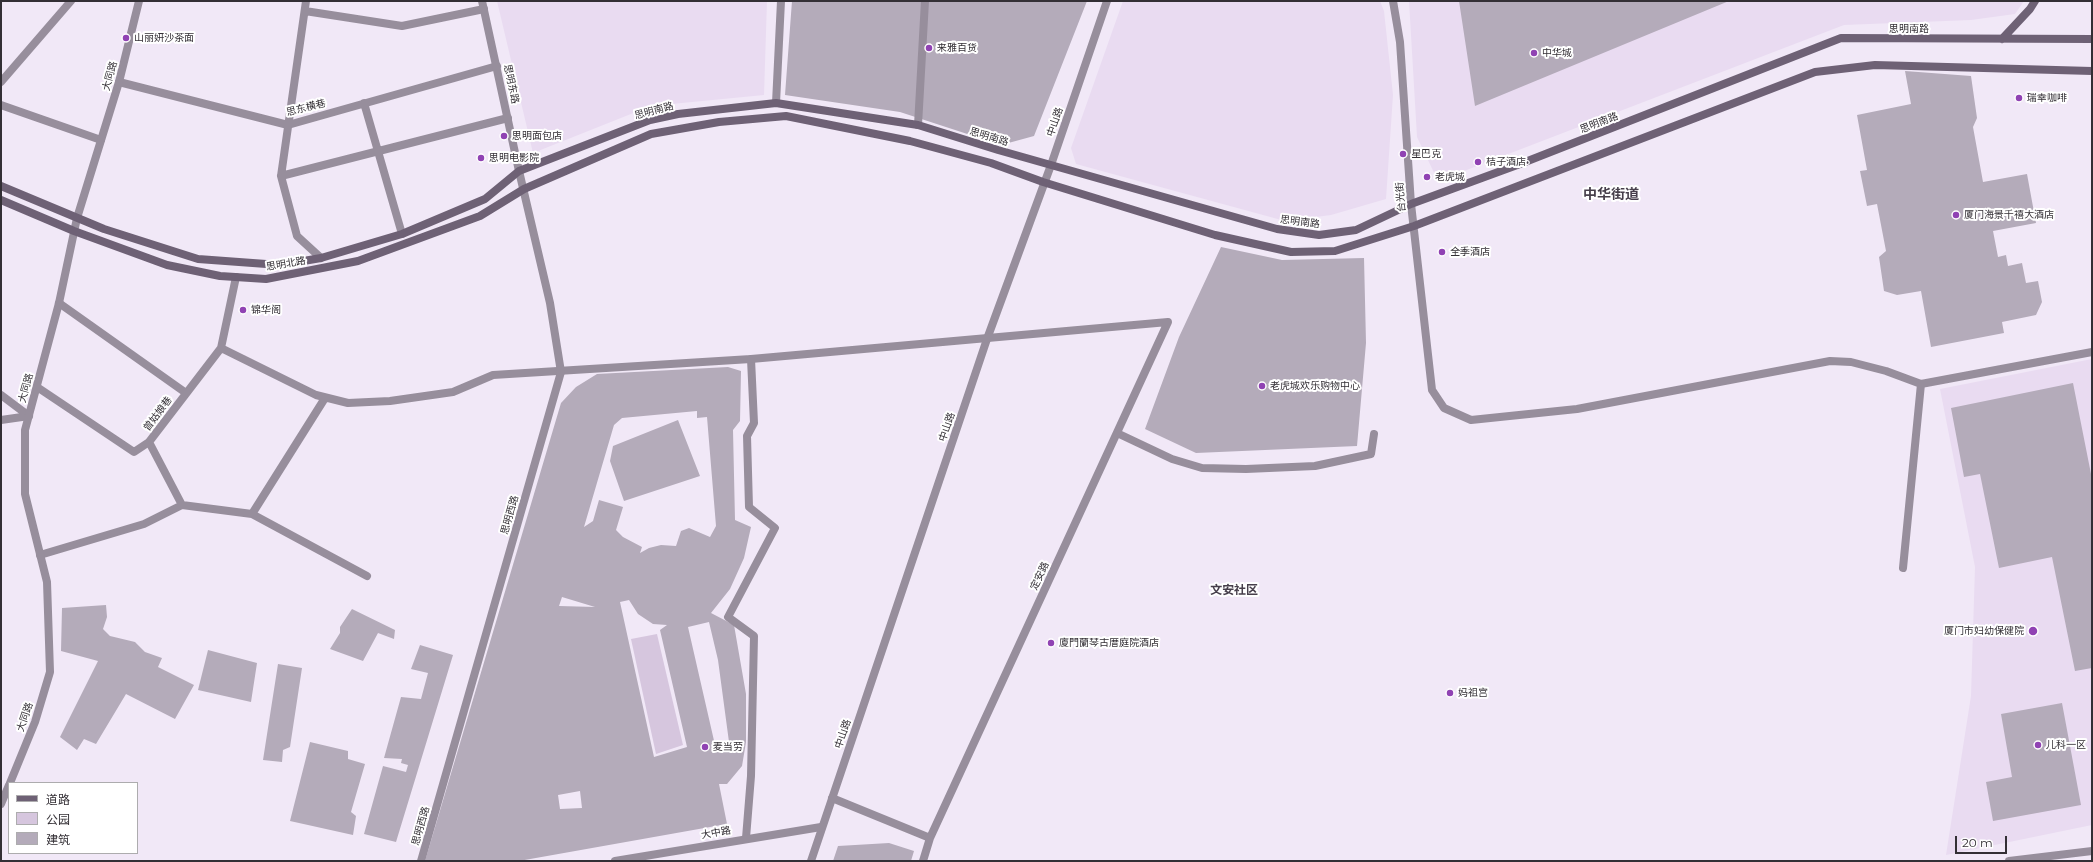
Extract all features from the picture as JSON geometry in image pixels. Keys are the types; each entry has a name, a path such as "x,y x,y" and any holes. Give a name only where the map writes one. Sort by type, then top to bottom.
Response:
{"main road":[{"path":"2002,39 2030,9 2035,1"},
{"name":"思明南路","path":"519,171 650,120 678,114 776,104 918,125 998,150 1277,230 1319,235 1356,230 1411,204 1520,164 1841,38 2092,39"},
{"path":"524,189 651,134 719,122 786,116 910,140 991,163 1043,182 1215,235 1291,252 1335,251 1414,226 1816,72 1875,65 2092,71"},
{"name":"思明北路","path":"1,186 104,229 198,259 280,265 321,258 402,234 486,199 519,171"},
{"name":"思明北路","path":"1,200 74,231 167,265 220,276 266,279 358,261 480,216 524,189"}],"street":[{"path":"1,82 71,1"},
{"name":"大同路","path":"10,782 35,722 50,672 47,582 25,494 25,430 59,303 77,218 119,82 139,1"},
{"path":"306,1 281,176 297,236 321,258"},
{"name":"思明东路","path":"482,1 519,171"},
{"path":"776,104 781,1"},
{"path":"918,125 924,1"},
{"name":"中山路","path":"811,861 821,827 987,339 1043,182 1051,165 1107,1"},
{"name":"台光街","path":"1393,1 1400,42 1411,204 1432,390 1444,408 1471,420 1577,410 1830,361 1851,362 1886,371 1921,384"},
{"path":"305,11 402,26 484,10"},
{"name":"思东横巷","path":"119,82 288,125 496,66"},
{"path":"364,103 402,234"},
{"path":"1,105 101,140"},
{"path":"281,176 508,118"},
{"name":"思明西路","path":"421,861 561,372 550,303 519,171"},
{"name":"曾姑娘巷","path":"37,387 134,452 149,442 221,348 236,277"},
{"path":"59,303 186,393"},
{"name":"定安路","path":"923,861 930,838 1168,322 987,339"},
{"path":"221,348 316,396 348,404 390,401 453,392 493,375 752,359 987,339"},
{"path":"1903,568 1921,384 2092,352"},
{"path":"746,838 751,776 754,636 728,617 774,528 749,507 747,436 754,423 752,359"},
{"path":"1,395 29,416"},
{"path":"252,514 325,398"},
{"path":"1,420 29,416"},
{"path":"1117,433 1172,458 1202,468 1246,469 1315,466 1370,454 1374,434"},
{"path":"149,442 182,505"},
{"path":"40,555 144,524 182,505 252,514 366,576"},
{"name":"大同路","path":"1,804 8,786"},
{"path":"832,798 930,838"},
{"name":"大中路","path":"615,861 746,838 821,827"},
{"path":"2009,861 2092,851"}],"shaded area":[{"path":"497,1 767,1 764,95 651,106 533,153"},
{"path":"1123,1 1380,1 1384,11 1393,95 1386,199 1331,215 1285,221 1076,164 1071,148"},
{"path":"1409,1 2024,1 2015,14 1971,20 1844,25 1438,181 1417,137"},
{"name":"厦门市妇幼保健院","path":"2092,359 2092,825 1946,855 1971,696 1975,567 1940,389"}],"green space":[{"path":"657,634 683,745 656,754 631,639"}],"building":[{"name":"来雅百货","path":"792,1 1087,1 1034,136 1001,145 900,112 785,95"},
{"name":"中华城","path":"1459,1 1729,1 1475,106"},
{"name":"厦门海景千禧大酒店","path":"1905,71 1971,76 1977,118 1973,127 1983,182 2027,174 2036,223 1993,231 1998,257 2006,255 2008,266 2022,263 2026,283 2038,281 2042,302 2036,315 2002,322 2004,333 1931,347 1921,291 1897,295 1884,291 1879,257 1886,251 1877,204 1867,206 1860,171 1867,170 1857,115 1911,104"},
{"name":"老虎城欢乐购物中心","path":"1221,247 1282,260 1364,258 1366,343 1357,446 1196,453 1145,429 1179,337"},
{"path":"728,367 741,371 740,421 733,430 735,520 751,527 744,558 730,589 711,613 734,625 746,694 746,742 742,766 727,784 719,784 727,824 519,861 425,861 561,403 576,387 597,374","holes":["697,411 697,418 707,417 716,526 710,537 689,528 681,531 676,546 661,545 649,548 640,553 642,547 623,537 616,530 623,507 599,500 593,521 584,527 614,425 622,418","562,597 595,607 559,606","629,600 638,614 653,624 667,625 660,630 687,747 654,757 620,602","709,622 718,660 729,742 715,745 688,627","580,791 582,808 560,809 558,795"]},
{"path":"2073,383 2092,479 2092,668 2075,671 2052,557 1999,568 1980,474 1964,477 1951,408"},
{"path":"678,420 700,476 624,501 610,461 613,446"},
{"path":"106,605 107,617 103,629 110,636 135,642 145,652 162,658 158,667 194,685 175,719 126,694 96,744 84,739 77,750 60,737 98,661 61,651 62,608"},
{"path":"352,609 395,630 394,639 378,633 363,661 330,649 340,633 340,627"},
{"path":"420,645 453,655 396,842 364,834 383,766 406,772 408,765 401,763 402,759 384,758 401,697 421,699 428,673 411,669"},
{"path":"208,650 257,663 251,702 198,690"},
{"path":"278,664 302,668 290,747 283,750 282,762 263,760"},
{"name":"儿科一区","path":"2062,703 2081,805 1993,821 1986,782 2012,777 2001,714"},
{"path":"310,742 348,751 348,759 365,764 351,812 356,816 353,835 290,821"},
{"path":"889,843 914,851 911,861 833,861 838,846"}],"place":[{"name":"山丽妍沙茶面","path":"126,38"},
{"name":"来雅百货","path":"929,48"},
{"name":"中华城","path":"1534,53"},
{"name":"瑞幸咖啡","path":"2019,98"},
{"name":"思明面包店","path":"504,136"},
{"name":"星巴克","path":"1403,154"},
{"name":"思明电影院","path":"481,158"},
{"name":"桔子酒店·","path":"1478,162"},
{"name":"老虎城","path":"1427,177"},
{"name":"厦门海景千禧大酒店","path":"1956,215"},
{"name":"全季酒店","path":"1442,252"},
{"name":"锦华阁","path":"243,310"},
{"name":"老虎城欢乐购物中心","path":"1262,386"},
{"name":"厦门市妇幼保健院","path":"2033,631"},
{"name":"廈門蘭琴古厝庭院酒店","path":"1051,643"},
{"name":"妈祖宫","path":"1450,693"},
{"name":"儿科一区","path":"2038,745"},
{"name":"麦当劳","path":"705,747"}],"district":[{"name":"中华街道","path":"1611,195"},
{"name":"文安社区","path":"1234,590"}]}
